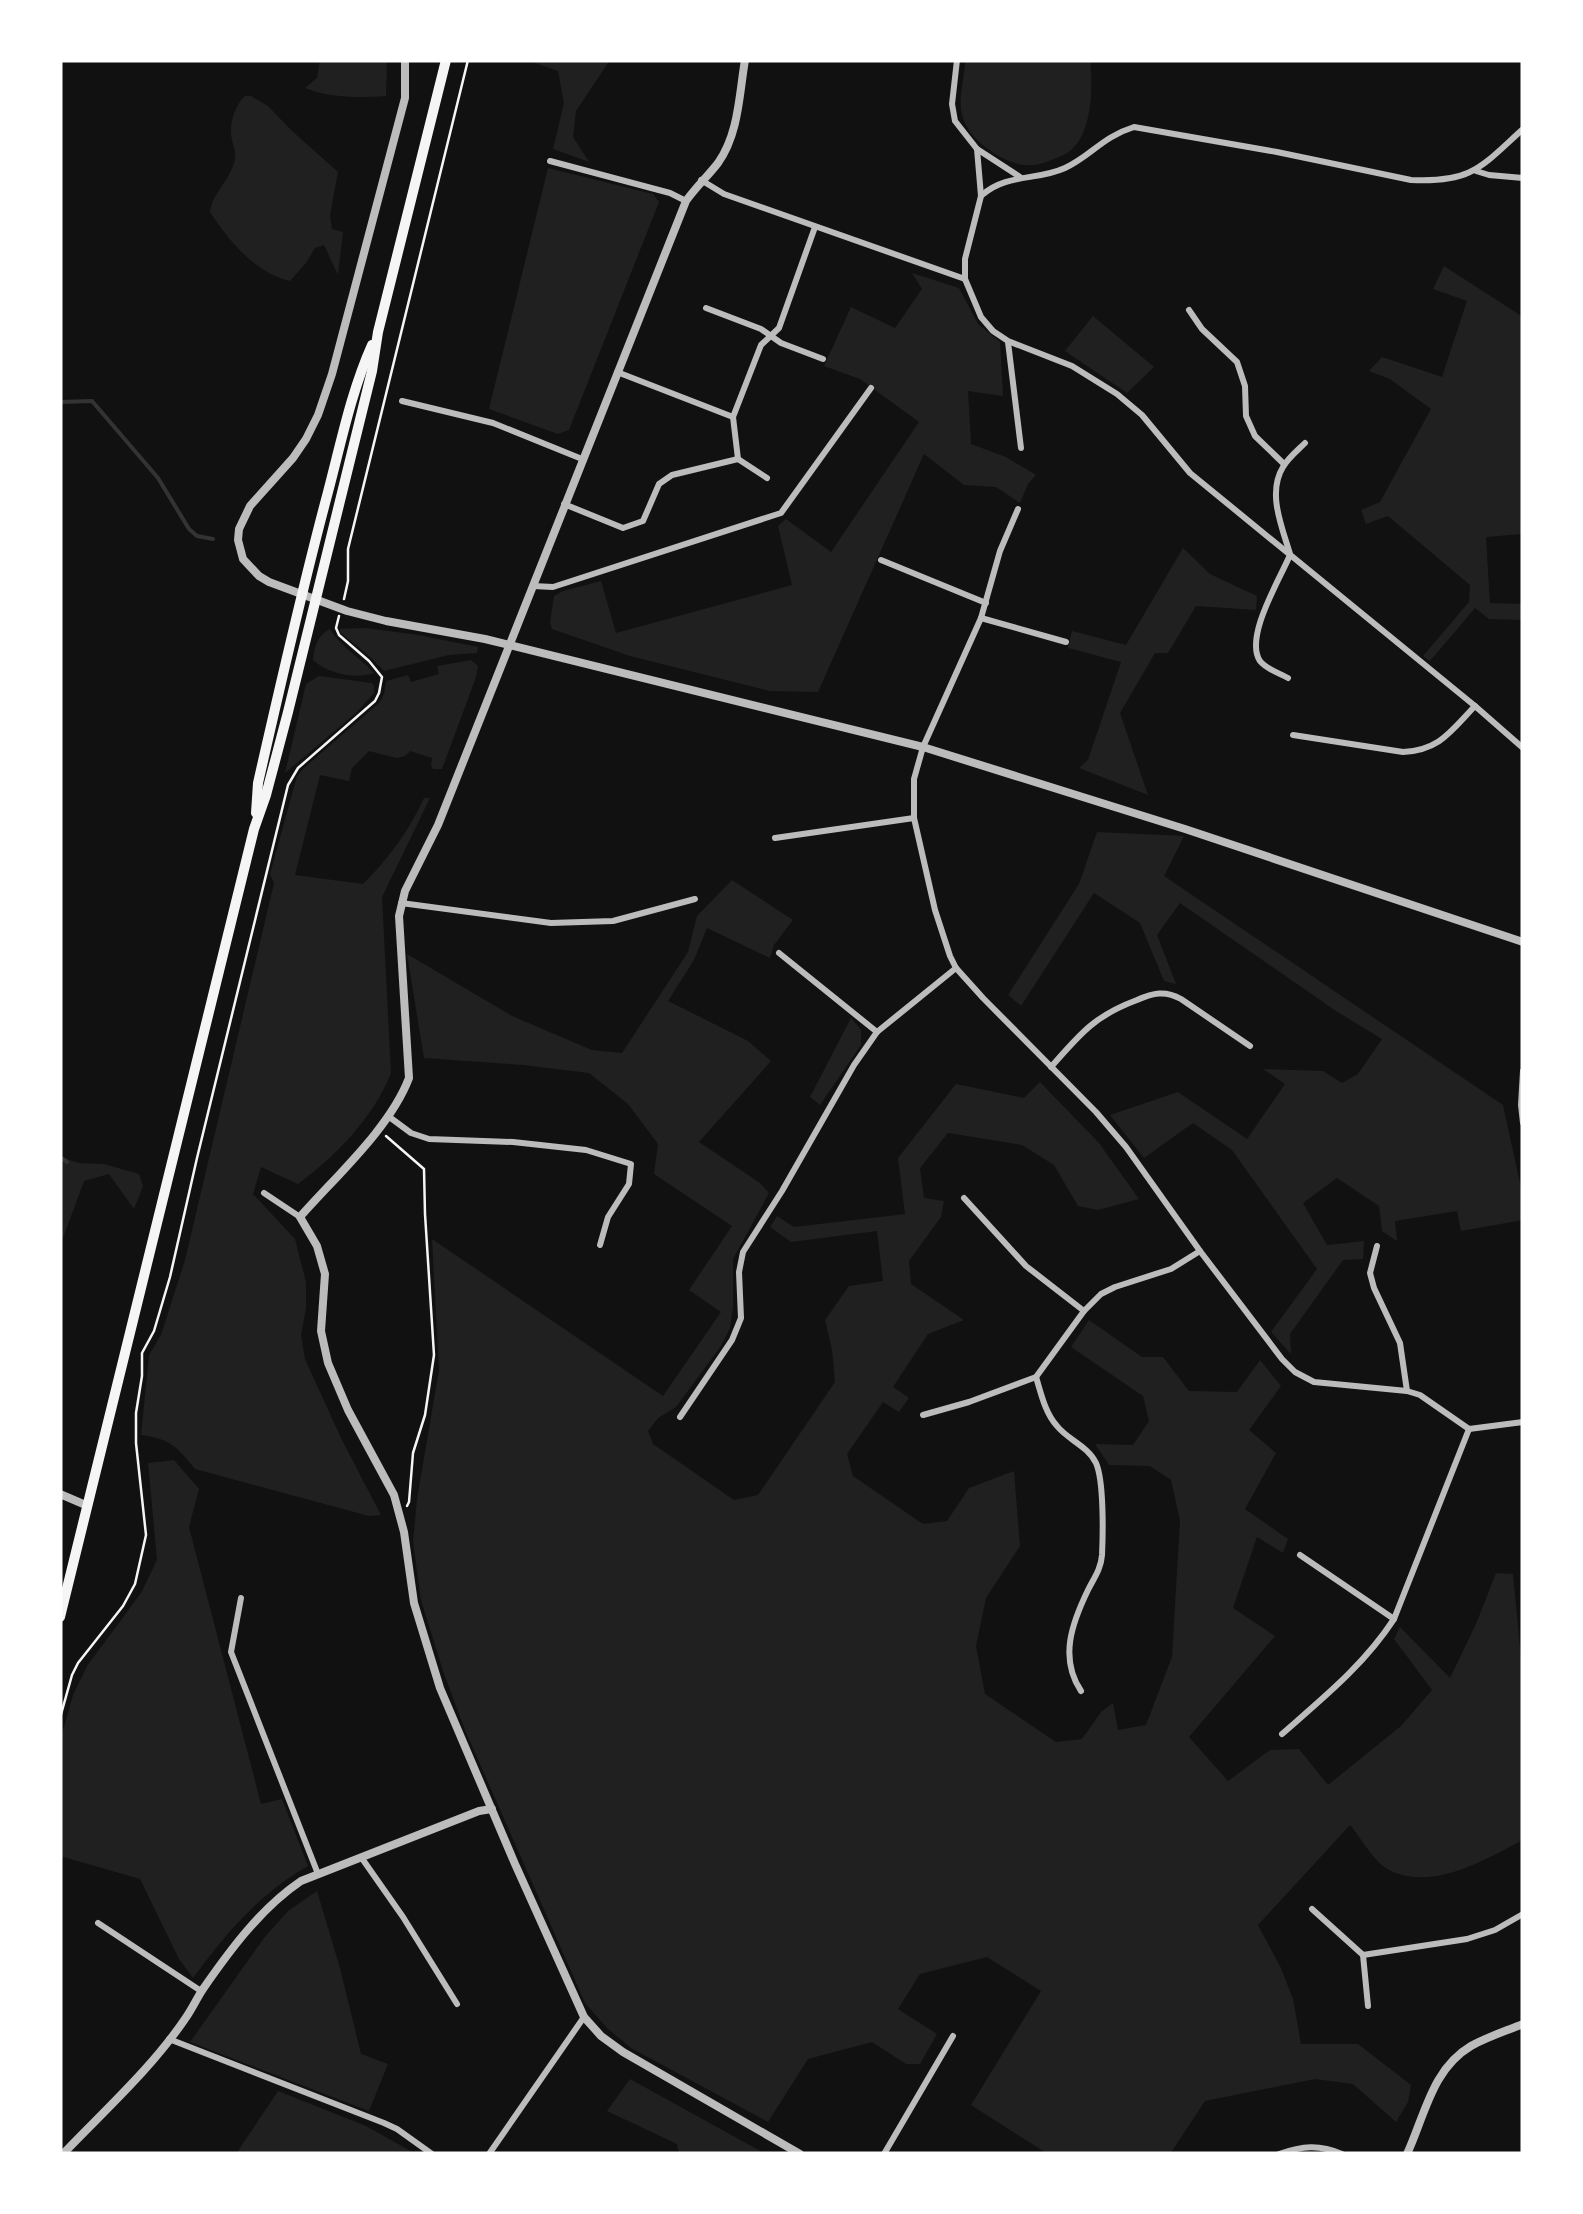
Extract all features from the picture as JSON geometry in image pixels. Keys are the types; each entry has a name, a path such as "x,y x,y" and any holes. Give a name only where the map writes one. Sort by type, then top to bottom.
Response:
{"highway":[{"path":"60,1618 254,829 284,728 446,60"},
{"path":"254,829 258,784 300,594 363,366 378,332"}],"street":[{"path":"405,60 404,98 318,415 293,458 250,506 239,529 240,551 251,568 269,582 386,621 452,631 923,746 1523,942"},
{"path":"300,1216 378,1130 401,1098 409,1078 399,916 405,890 438,826 686,201 719,161 736,124 745,60"},
{"path":"957,60 952,104 955,121 977,149 1021,178"},
{"path":"981,196 993,186 1064,168 1114,133 1134,128 1412,180 1454,178 1475,171 1523,129"},
{"path":"977,149 981,196 965,260 965,279 981,318 1008,340 1072,366 1117,394 1142,415 1190,473 1523,748"},
{"path":"550,161 670,192 686,201"},
{"path":"1475,171 1523,178"},
{"path":"701,180 724,194 965,279"},
{"path":"738,460 732,417 762,344 779,328 815,226"},
{"path":"706,308 761,328 770,336 823,359"},
{"path":"1189,310 1202,329 1237,362 1245,386 1246,416 1256,436 1284,464"},
{"path":"1008,340 1021,448"},
{"path":"617,372 732,417"},
{"path":"533,586 553,587 781,514 871,388"},
{"path":"402,401 494,423 582,459"},
{"path":"1288,678 1262,664 1255,649 1256,634 1290,555 1277,509 1277,480 1284,464 1306,443"},
{"path":"564,504 623,528 642,521 659,484 672,475 738,460 768,478"},
{"path":"1018,508 1000,550 981,618 923,746 914,780 914,818 935,910 956,968 1126,1147 1282,1359 1304,1378 1420,1395 1469,1429 1523,1422"},
{"path":"881,560 986,603"},
{"path":"981,618 1066,642"},
{"path":"1293,736 1418,751 1444,739 1475,706"},
{"path":"775,838 914,818"},
{"path":"401,903 551,924 613,921 696,899"},
{"path":"778,953 877,1032"},
{"path":"680,1418 732,1340 740,1318 742,1252 854,1065 877,1032 956,968"},
{"path":"1051,1067 1097,1018 1159,992 1182,999 1250,1046"},
{"path":"1523,1071 1523,1123"},
{"path":"388,1116 428,1139 586,1150 631,1164 629,1184 608,1217 600,1245"},
{"path":"264,1193 300,1216 317,1246 324,1274 321,1331 328,1364 385,1477 400,1516 414,1603 440,1688 584,2017 623,2052 800,2154"},
{"path":"964,1198 1026,1266 1084,1311"},
{"path":"1377,1246 1370,1272 1400,1342 1406,1391"},
{"path":"923,1415 1036,1376 1101,1294 1171,1269 1200,1251"},
{"path":"1036,1376 1051,1418 1091,1456 1100,1478 1102,1558 1076,1617 1070,1647 1072,1676 1082,1692"},
{"path":"1282,1734 1350,1674 1394,1619 1469,1429"},
{"path":"60,1494 88,1506"},
{"path":"1300,1555 1394,1619"},
{"path":"241,1598 232,1652 318,1874"},
{"path":"63,2154 169,2039 266,1909 301,1881 492,1809"},
{"path":"362,1857 457,2004"},
{"path":"1312,1909 1363,1955 1368,2006"},
{"path":"1363,1955 1467,1939 1495,1930 1523,1914"},
{"path":"98,1923 202,1991"},
{"path":"489,2154 584,2017"},
{"path":"1407,2154 1429,2097 1451,2061 1472,2045 1523,2024"},
{"path":"884,2154 953,2036"},
{"path":"169,2039 384,2123 432,2154"},
{"path":"1279,2154 1311,2145 1342,2154"}],"path":[{"path":"60,1718 78,1663 135,1584 146,1534 136,1443 142,1354 154,1331 170,1277 288,785 298,768 367,708 379,692 382,677 338,635 336,628 348,581 348,549 468,60"},
{"path":"378,1130 424,1169 434,1355 425,1415 413,1453 409,1502 400,1516"}],"shaded area":[{"path":"320,60 387,60 386,96 324,94 305,88 317,78"},
{"path":"527,60 610,60 576,111 573,137 589,162 553,149 564,103 558,71"},
{"path":"965,60 1090,60 1089,110 1076,145 1062,156 1032,165 995,154 977,140 964,121 961,98"},
{"path":"245,96 268,106 338,172 330,215 332,229 343,232 338,275 324,245 315,248 290,281 277,277 244,254 210,212 234,163 232,122"},
{"path":"548,168 653,194 659,202 569,430 558,434 489,409"},
{"path":"1444,266 1523,317 1523,534 1486,537 1490,603 1523,604 1523,620 1489,619 1475,608 1430,661 1423,656 1469,602 1470,585 1388,516 1366,524 1361,510 1380,502 1431,409 1390,379 1369,371 1382,357 1442,377 1467,301 1433,289"},
{"path":"912,273 959,288 978,324 1000,342 1003,396 968,391 971,444 1006,457 1036,475 1020,503 996,487 964,485 924,454 818,692 770,691 630,656 552,629 554,596 601,581 616,633 792,585 778,526 786,519 831,552 919,422 860,379 824,366 851,307 895,328 922,289"},
{"path":"1093,316 1154,367 1127,393 1065,351"},
{"path":"1183,548 1210,574 1257,596 1256,610 1196,606 1168,653 1155,653 1120,713 1148,795 1079,768 1088,760 1121,662 1068,648 1072,631 1126,645"},
{"path":"365,628 478,647 477,653 449,655 384,671 340,632"},
{"path":"330,629 374,673 342,674 313,660 317,642"},
{"path":"471,660 478,666 476,677 442,769 433,769 432,758 410,751 397,758 369,751 352,768 349,781 320,775 295,875 363,884 398,844 424,798 430,798 382,897 391,1073 364,1120 326,1161 298,1184 261,1167 253,1194 295,1239 306,1282 301,1335 305,1359 381,1515 369,1516 195,1469 172,1445 141,1435 149,1355 161,1335 185,1260 274,883 270,874 297,776 379,703 386,681 408,675 411,682 439,674 437,666"},
{"path":"319,676 372,683 374,693 285,773 306,684"},
{"path":"1097,832 1184,836 1164,876 1503,1105 1523,1197 1523,1220 1461,1231 1457,1211 1395,1221 1397,1241 1382,1231 1379,1206 1337,1178 1303,1203 1327,1245 1364,1241 1363,1259 1343,1260 1290,1334 1291,1354 1271,1332 1317,1269 1232,1150 1193,1123 1144,1158 1110,1115 1178,1092 1247,1139 1285,1084 1263,1069 1323,1071 1342,1083 1358,1074 1382,1039 1180,903 1157,935 1176,984 1164,981 1140,923 1094,893 1021,1006 1008,995 1079,884"},
{"path":"732,880 793,920 774,945 770,958 707,928 694,960 668,1001 748,1041 771,1061 699,1142 769,1193 733,1259 730,1328 676,1407 658,1418 648,1431 653,1444 734,1500 758,1495 835,1382 825,1320 849,1286 883,1281 877,1231 791,1242 770,1227 777,1216 794,1227 905,1214 898,1158 956,1084 1024,1098 1040,1082 1099,1143 1139,1199 1098,1210 1078,1206 1054,1165 1022,1145 948,1133 920,1168 924,1198 944,1201 941,1217 909,1261 911,1284 964,1320 928,1334 893,1387 909,1398 899,1412 883,1402 847,1454 853,1476 923,1524 947,1521 969,1488 1014,1471 1020,1546 986,1598 976,1646 985,1694 1056,1742 1082,1739 1101,1712 1113,1703 1118,1730 1146,1725 1172,1657 1180,1521 1171,1480 1150,1466 1109,1465 1095,1444 1133,1445 1149,1421 1143,1396 1071,1347 1089,1320 1142,1357 1163,1357 1189,1391 1237,1392 1260,1360 1281,1386 1249,1430 1276,1453 1245,1509 1288,1539 1283,1553 1257,1537 1233,1608 1275,1636 1189,1737 1228,1781 1270,1750 1299,1749 1328,1785 1401,1726 1432,1690 1394,1639 1400,1627 1450,1678 1496,1573 1513,1574 1523,1679 1523,1840 1459,1870 1408,1876 1379,1862 1350,1825 1258,1925 1293,1999 1301,2044 1358,2044 1411,2085 1408,2102 1396,2122 1353,2084 1315,2079 1205,2101 1170,2154 1048,2154 971,2105 1041,1991 987,1957 920,1974 898,2009 937,2034 920,2064 906,2064 872,2042 808,2059 768,2122 631,2048 585,2003 465,1730 421,1600 413,1542 439,1370 432,1239 663,1396 721,1312 689,1290 732,1226 654,1174 658,1144 628,1104 589,1073 424,1058 407,954 512,1016 592,1050 622,1053 688,952 697,916"},
{"path":"851,1018 861,1030 861,1045 820,1105 810,1097"},
{"path":"60,1157 139,1174 143,1186 134,1209 109,1174 84,1181 60,1246"},
{"path":"174,1460 199,1489 189,1527 261,1804 282,1799 308,1866 274,1889 245,1916 193,1978 179,1959 140,1879 60,1856 60,1741 73,1695 87,1666 141,1593 157,1560 148,1463"},
{"path":"317,1891 361,2054 388,2064 369,2111 190,2042 264,1938 288,1911"},
{"path":"630,2079 766,2154 679,2154 677,2144 607,2111"},
{"path":"278,2091 366,2126 416,2154 236,2154"}],"waterway":[{"path":"60,402 92,401 158,478 189,529 197,536 213,539"},
{"path":"60,1157 67,1162"}]}
